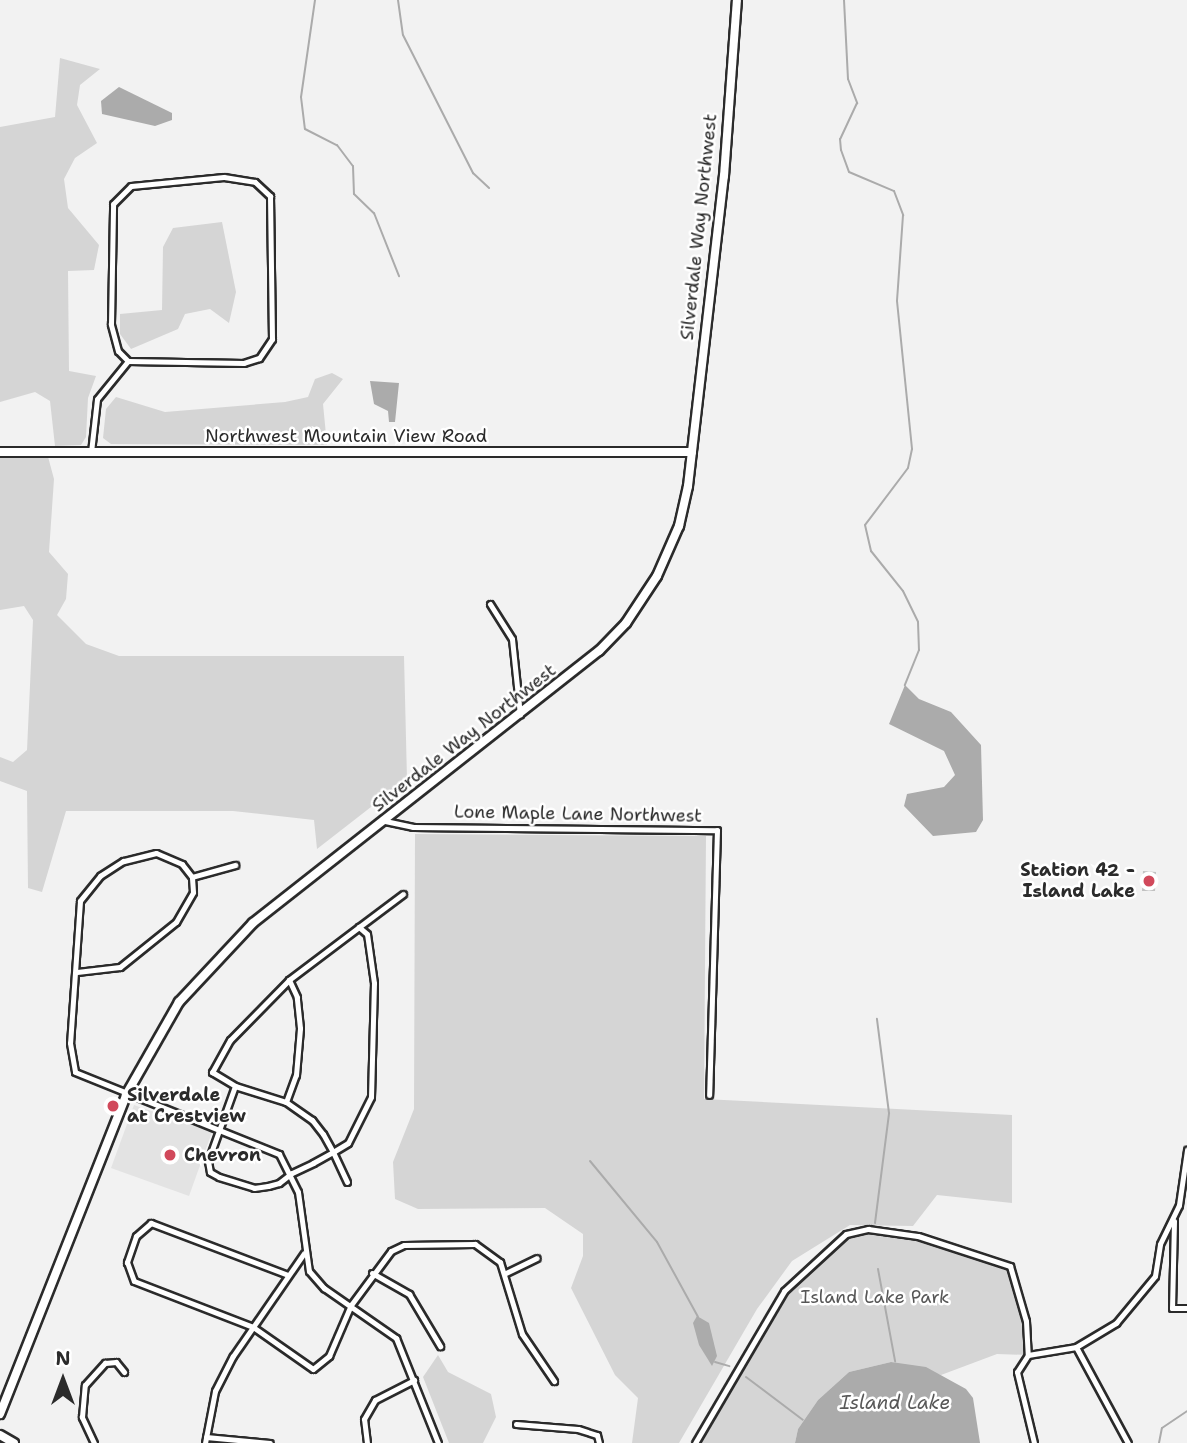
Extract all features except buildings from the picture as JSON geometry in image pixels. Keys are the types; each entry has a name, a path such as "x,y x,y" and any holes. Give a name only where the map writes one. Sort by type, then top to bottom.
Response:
{"main road":[{"name":"Silverdale Way Northwest","path":"0,1414 126,1095 178,1002 233,942 520,715 609,641 645,596 679,526 692,452 737,0"},
{"name":"Northwest Mountain View Road","path":"0,452 692,452"},
{"path":"0,1435 14,1443"}],"street":[{"path":"224,177 264,188 274,213 269,346 244,363 128,361 118,351 111,324 110,224 113,204 123,191 149,183 224,177"},
{"path":"91,452 97,399 128,361"},
{"path":"490,604 512,639 520,715"},
{"name":"Lone Maple Lane Northwest","path":"385,821 413,827 717,830 709,1095"},
{"path":"76,971 120,967 154,940 189,906 192,877 182,864 156,853 112,867 78,906 71,1044 75,1072 126,1095 220,1127 266,1146 292,1173 309,1271 324,1288 396,1338 438,1443"},
{"path":"192,877 235,865"},
{"path":"347,1182 333,1152 312,1120 286,1101 235,1086 212,1072 230,1040 289,980 403,894"},
{"path":"235,1086 208,1161 210,1172 254,1188 292,1173 348,1143 371,1097 372,947 359,928"},
{"path":"286,1101 296,1075 300,1028 289,980"},
{"path":"1187,1150 1175,1216 1172,1308 1187,1308"},
{"path":"1028,1355 1076,1347 1116,1323 1155,1276 1160,1244 1175,1216"},
{"path":"288,1275 151,1223 142,1226 127,1262 134,1281 253,1327 313,1368 329,1356 351,1305 384,1257 404,1245 454,1243 486,1250 506,1273 522,1334 554,1381"},
{"path":"695,1443 784,1291 846,1234 868,1230 918,1236 1010,1266 1026,1321 1028,1355 1017,1372 1034,1443"},
{"path":"271,1443 206,1440 215,1391 253,1327 304,1253"},
{"path":"506,1273 537,1258"},
{"path":"372,1273 409,1294 440,1346"},
{"path":"1076,1347 1128,1443"},
{"path":"94,1443 82,1417 85,1385 105,1363 116,1363 124,1372"},
{"path":"367,1443 364,1419 375,1400 414,1380"},
{"path":"516,1424 579,1429 597,1434 599,1443"}],"shaded area":[{"path":"134,1105 212,1132 189,1196 111,1168"}],"green space":[{"path":"60,58 100,69 80,85 77,105 97,143 75,158 64,179 68,208 99,245 94,270 68,271 69,371 96,376 88,398 86,437 81,445 55,446 50,401 35,392 0,402 0,127 55,117"},
{"path":"222,222 236,292 229,323 210,309 185,314 178,329 131,349 120,334 120,314 162,310 163,247 173,228"},
{"path":"332,373 343,379 323,404 327,445 111,444 103,438 106,409 116,397 165,412 285,402 308,397 315,379"},
{"path":"0,453 47,453 54,479 49,552 68,574 66,599 57,615 86,644 119,656 404,656 407,779 317,849 314,820 233,811 66,811 42,892 28,888 27,791 0,781 0,757 13,762 27,750 33,620 24,606 0,610"},
{"path":"415,834 706,836 704,1099 1012,1115 1012,1203 937,1195 913,1226 850,1225 792,1261 757,1309 679,1443 632,1443 638,1398 615,1375 571,1288 583,1256 583,1234 545,1208 418,1209 395,1199 393,1162 414,1109"},
{"name":"Island Lake Park","path":"868,1230 918,1236 1010,1266 1018,1286 1028,1355 997,1354 941,1375 891,1362 849,1372 818,1400 798,1429 795,1443 695,1443 799,1273 833,1241"},
{"path":"438,1355 448,1372 491,1394 496,1417 483,1443 449,1443 423,1377"}],"water":[{"path":"119,87 172,113 172,120 155,126 102,114 101,101"},
{"path":"370,381 399,383 395,422 389,422 388,411 374,404"},
{"path":"905,685 919,699 951,712 981,745 983,820 976,832 933,836 904,806 907,794 944,787 955,775 944,751 889,724"},
{"path":"697,1316 709,1323 717,1356 712,1366 699,1345 693,1323"},
{"name":"Island Lake","path":"891,1362 926,1367 966,1389 973,1398 980,1443 795,1443 798,1429 818,1400 849,1372"}],"waterway":[{"path":"315,0 301,97 305,129 337,145 353,166 354,194 374,213 399,276"},
{"path":"398,0 403,35 473,173 489,188"},
{"path":"844,0 848,79 857,103 840,139 841,150 849,172 894,191 903,215 897,301 912,449 908,468 865,525 871,551 903,591 918,622 919,650 905,685"},
{"path":"875,1223 889,1113 877,1019"},
{"path":"590,1161 657,1242 698,1317"},
{"path":"878,1269 895,1361"},
{"path":"715,1362 729,1366"},
{"path":"746,1377 803,1420"},
{"path":"1159,1443 1162,1428 1187,1411"}],"place":[{"name":"Station 42 - Island Lake","path":"1149,881"},
{"name":"Silverdale at Crestview","path":"113,1106"},
{"name":"Chevron","path":"170,1155"}]}
